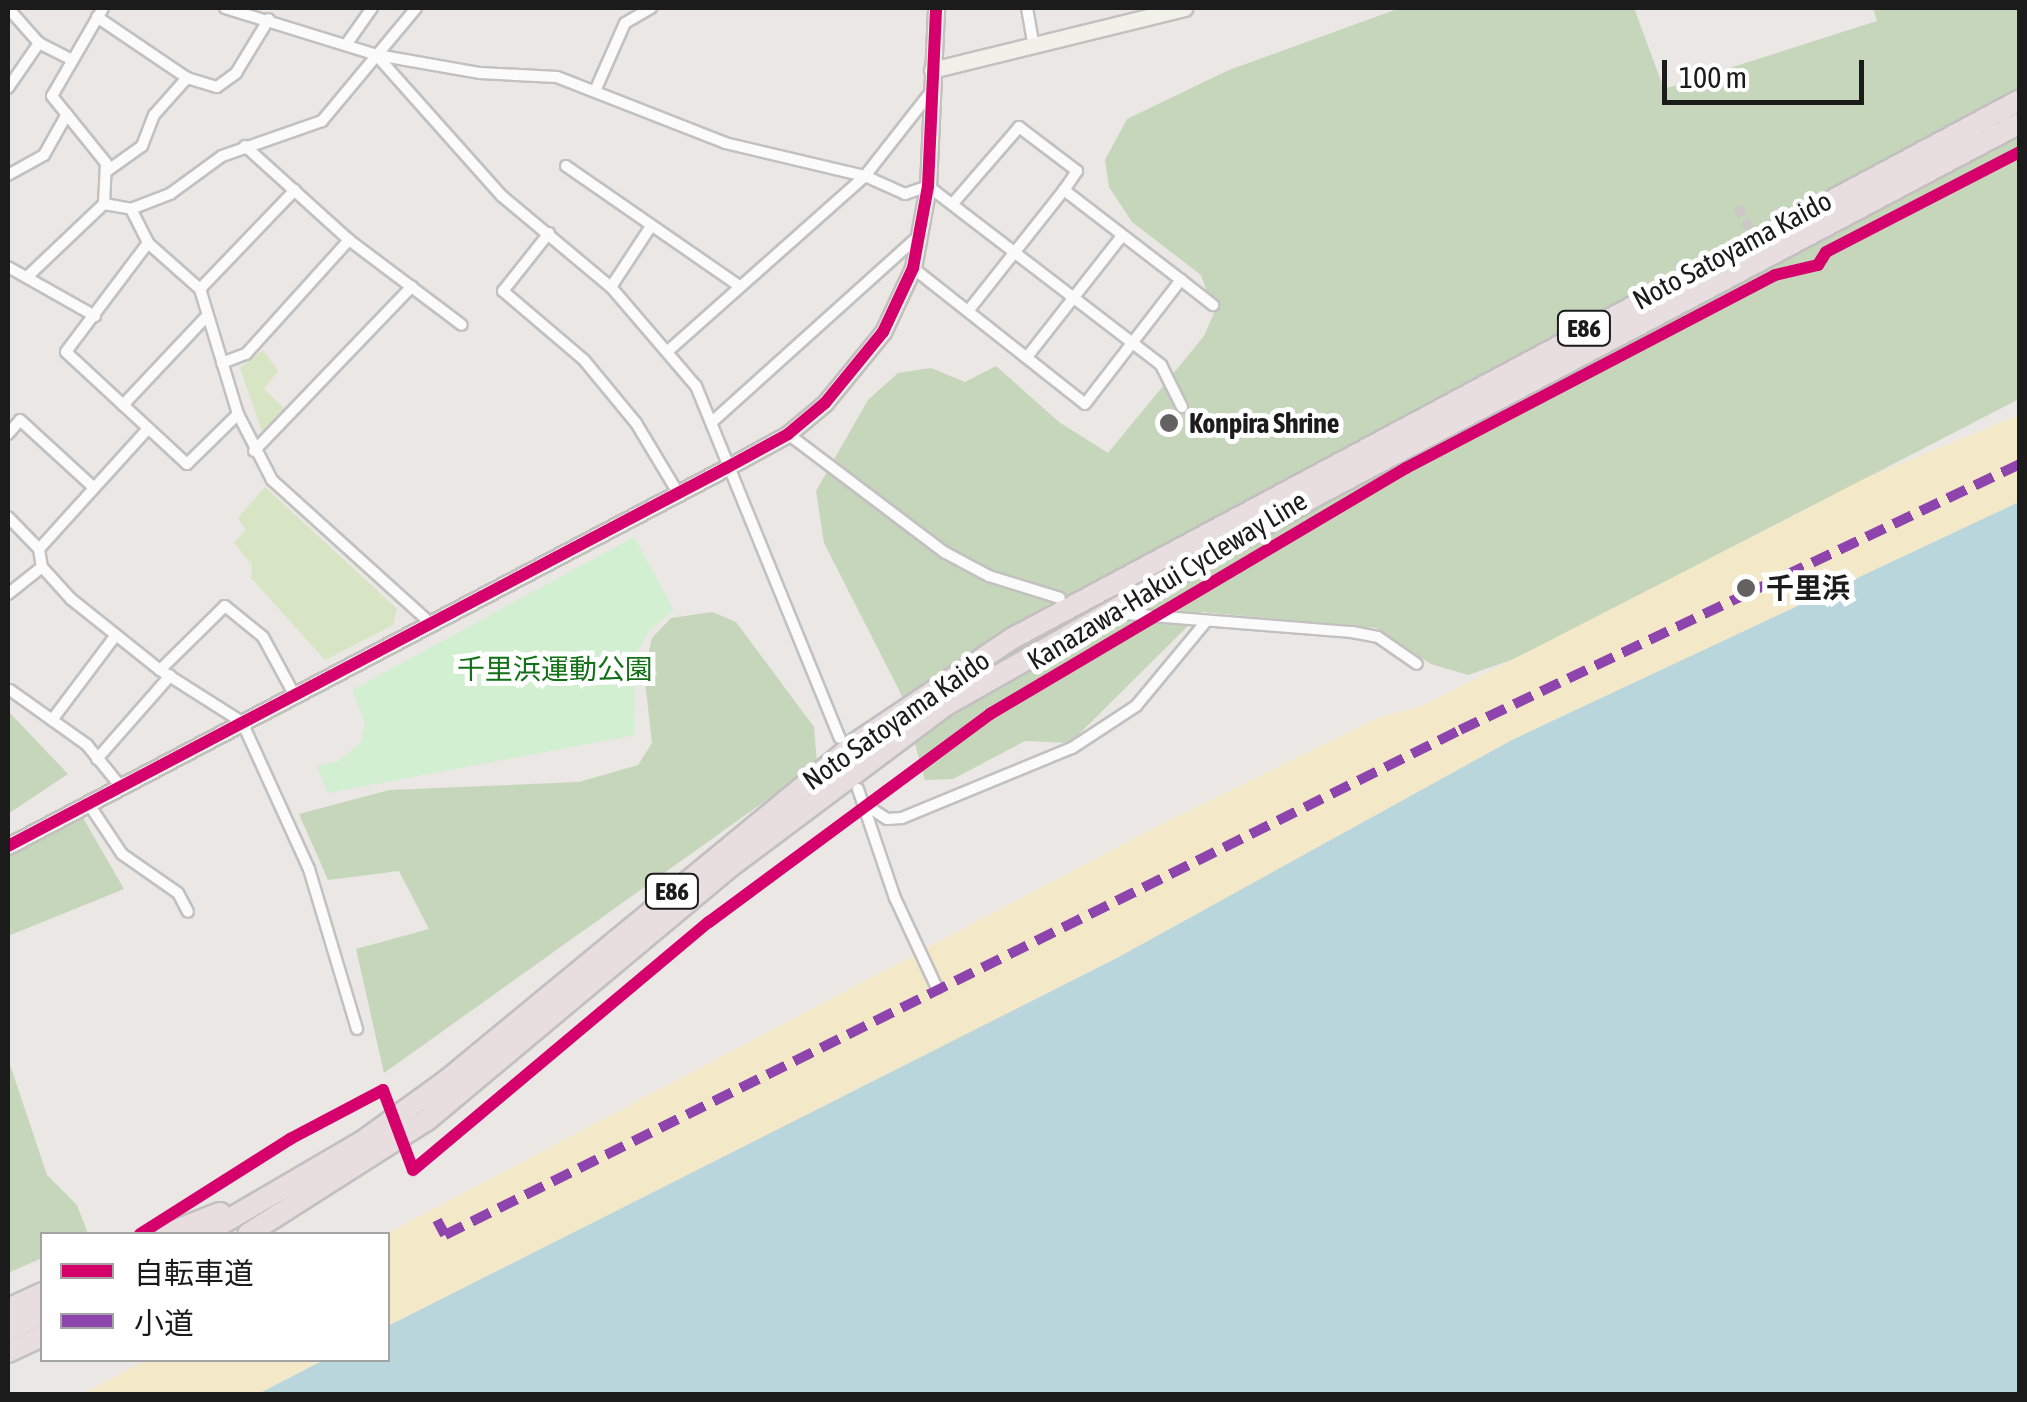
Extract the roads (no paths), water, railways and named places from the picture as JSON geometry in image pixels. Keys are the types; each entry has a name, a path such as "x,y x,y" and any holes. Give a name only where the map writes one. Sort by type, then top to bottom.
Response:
{"highway":[{"name":"Noto Satoyama Kaido","path":"207,1232 310,1173 446,1081 856,743 1013,638 2020,97"},
{"name":"Noto Satoyama Kaido","path":"251,1232 427,1120 731,866 946,706 1302,504 2020,122"},
{"path":"1922,172 2020,136"},
{"path":"171,1232 310,1173"},
{"path":"8,1309 40,1294"},
{"path":"8,1330 40,1315"},
{"path":"8,1352 40,1337"}],"street":[{"path":"8,8 39,43 71,59"},
{"path":"225,8 348,42 377,56 480,73 557,77 726,142 864,176 906,194 928,186 954,201 1164,369 1182,407"},
{"path":"348,42 372,8"},
{"path":"104,204 132,209 170,194 245,146 322,121 416,8"},
{"path":"594,91 625,22 622,8"},
{"path":"625,22 651,8"},
{"path":"8,846 788,434 853,373 883,332 913,268 928,186 936,8"},
{"path":"1027,8 1033,42"},
{"path":"932,70 1033,42 1185,8"},
{"path":"28,276 104,204 107,171 52,96 100,12 203,86 226,80 269,19"},
{"path":"8,88 39,43"},
{"path":"377,56 502,196 611,287 696,386 726,468 840,738"},
{"path":"107,171 142,146 154,115 187,78"},
{"path":"668,351 864,176 890,136 930,93"},
{"path":"8,175 44,155 67,114"},
{"path":"954,201 1019,127 1077,171 968,311"},
{"path":"245,146 350,240 462,325"},
{"path":"566,166 739,286"},
{"path":"200,289 295,190"},
{"path":"1064,190 1213,305"},
{"path":"132,209 148,243 200,289 238,414 272,480 430,623"},
{"path":"611,287 652,226"},
{"path":"549,233 503,290 584,360 636,423 678,494"},
{"path":"712,422 920,234"},
{"path":"1028,357 1122,236"},
{"path":"222,363 246,354 350,240"},
{"path":"148,243 66,352 187,464 238,414"},
{"path":"8,267 95,316"},
{"path":"913,268 1085,404 1181,280"},
{"path":"254,451 412,286"},
{"path":"123,405 206,316"},
{"path":"8,434 20,420 93,487"},
{"path":"39,549 148,430"},
{"path":"788,434 944,552 989,576 1060,598"},
{"path":"8,517 39,549 42,567 116,635 165,673 242,722 309,868 357,1029"},
{"path":"8,594 42,567"},
{"path":"98,759 165,673 225,606 263,637 294,694"},
{"path":"1126,614 1352,632 1378,638 1417,664"},
{"path":"864,804 888,819 902,818 1072,748 1136,706 1206,623"},
{"path":"52,720 116,635"},
{"path":"10,690 98,759 121,786"},
{"path":"858,789 895,898 937,988"},
{"path":"88,803 122,854 178,894 188,912"}],"water":[{"path":"2019,502 2019,1394 258,1394 320,1362 390,1362 390,1325 1117,958 1512,740"}],"tunnel":[{"path":"1738,207 1758,243"}],"place":[{"name":"Konpira Shrine","path":"1169,423"},
{"name":"千里浜","path":"1746,588"}],"park label":[{"name":"千里浜運動公園","path":"555,669"}]}
